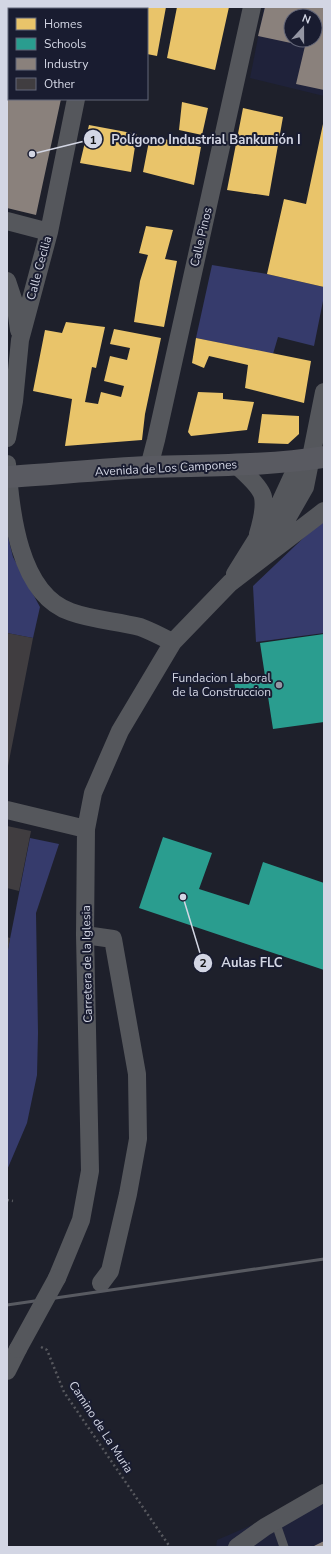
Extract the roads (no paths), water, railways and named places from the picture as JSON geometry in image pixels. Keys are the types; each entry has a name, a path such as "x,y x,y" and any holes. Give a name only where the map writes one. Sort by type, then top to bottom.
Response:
{"street":[{"name":"Calle Pinos","path":"149,467 160,424 252,7"},
{"name":"Calle Cecilia","path":"7,438 14,401 20,340 49,232 76,100"},
{"path":"7,221 49,232"},
{"path":"7,281 16,308 20,340"},
{"path":"318,458 324,392"},
{"name":"Avenida de Los Campones","path":"7,473 235,464 318,458"},
{"name":"Carretera de la Iglesia","path":"230,583 258,537 274,516 292,477 318,458"},
{"name":"Carretera de la Iglesia","path":"256,562 285,522 305,487 318,458"},
{"name":"Carretera de la Iglesia","path":"235,464 251,478 263,496 262,519 258,537"},
{"path":"7,473 19,546 32,578 53,603 71,612 140,628 173,642"},
{"name":"Carretera de la Iglesia","path":"7,1371 57,1278 81,1220 90,1171 86,935 86,829 93,793 120,731 173,642 230,583 324,510"},
{"path":"7,810 86,829"},
{"path":"86,935 113,939 137,1074 138,1139 128,1194 110,1271 101,1283"},
{"path":"237,1547 275,1521 324,1493"}],"lane":[{"path":"275,1521 284,1547"}],"railway":[{"path":"7,1305 324,1259"}],"place":[{"name":"Polígono Industrial Bankunión I","path":"32,154"},
{"name":"Fundacion Laboral de la Construccion","path":"279,685"},
{"name":"Aulas FLC","path":"183,897"}]}
